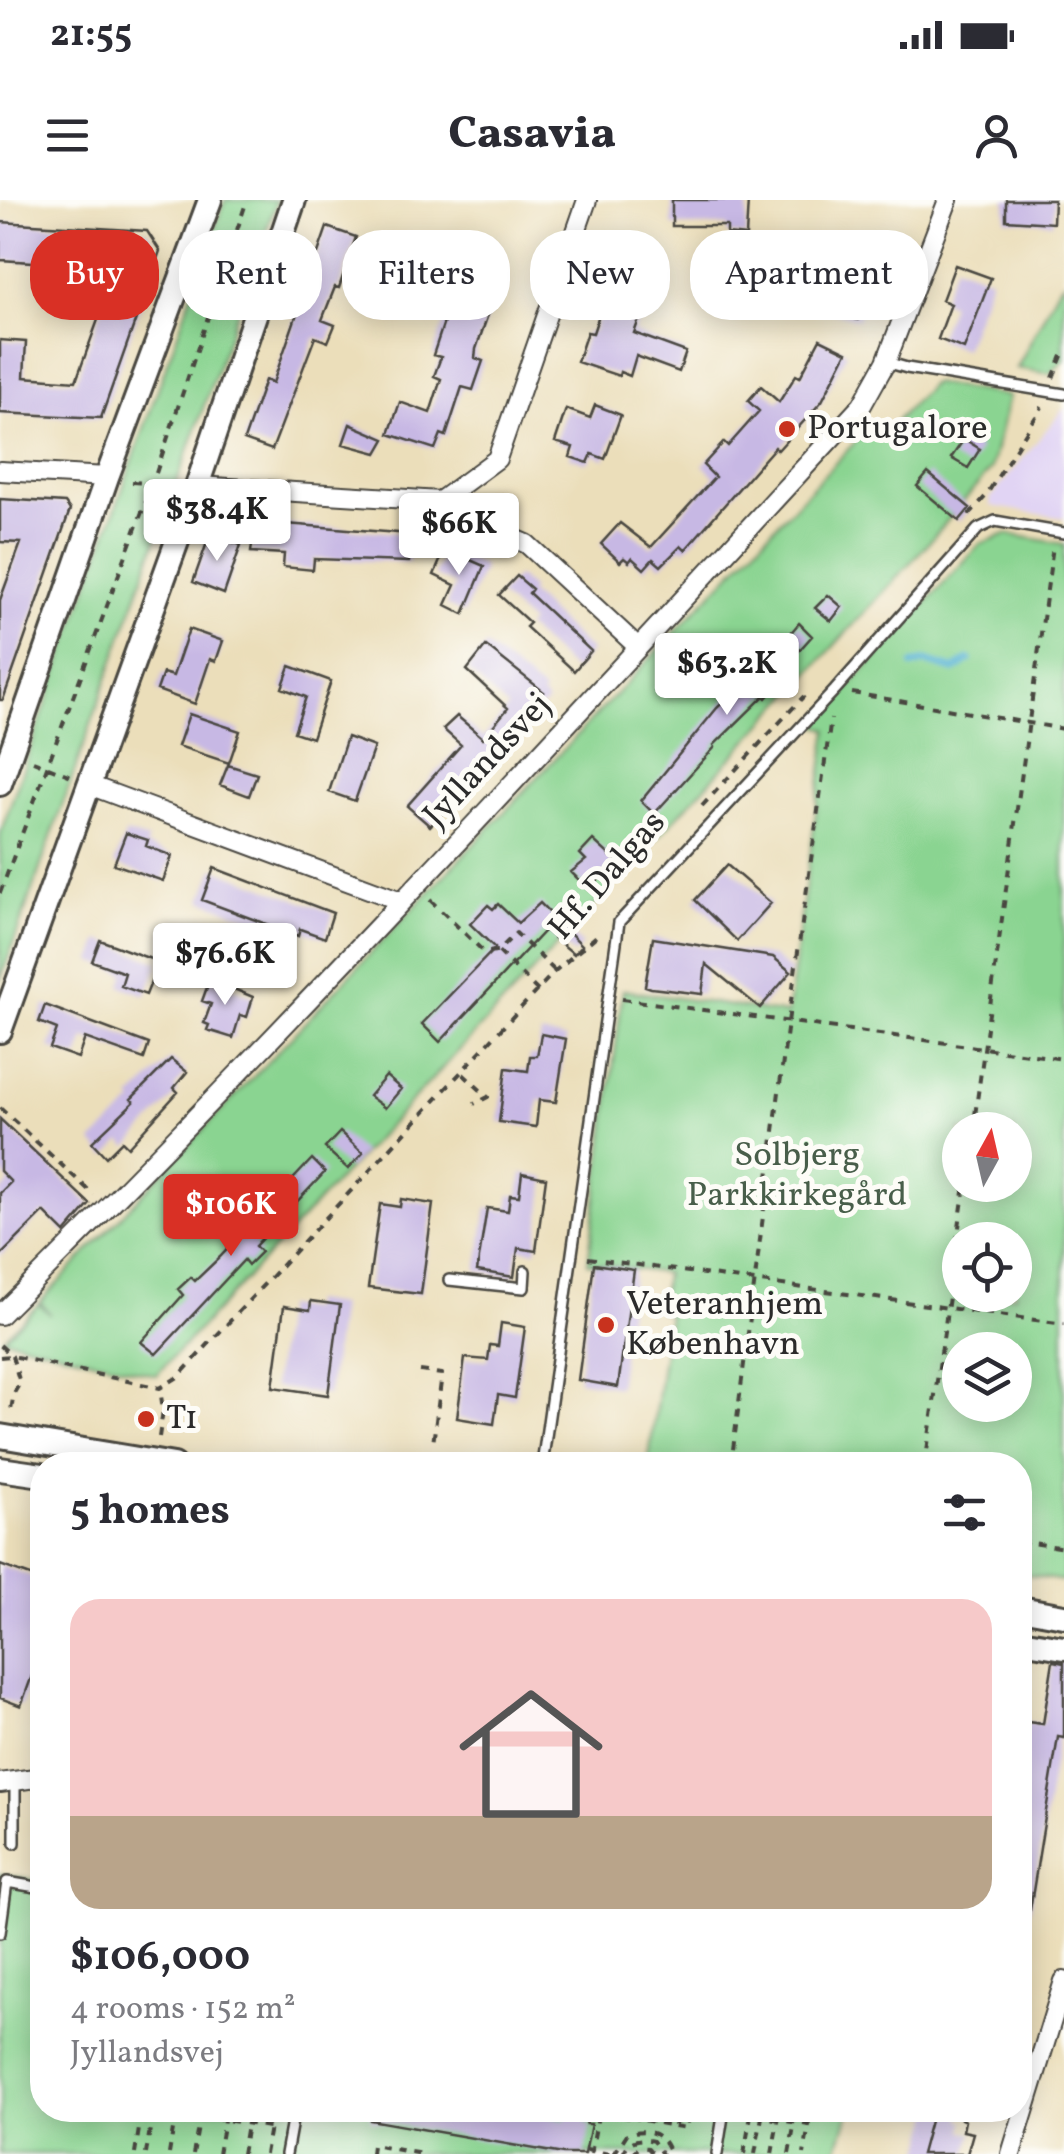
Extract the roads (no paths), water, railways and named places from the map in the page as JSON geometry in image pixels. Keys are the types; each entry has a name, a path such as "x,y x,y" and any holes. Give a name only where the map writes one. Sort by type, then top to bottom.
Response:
{"street":[{"path":"0,784 5,755 210,200 196,200"},
{"path":"0,1031 197,486 294,200"},
{"path":"440,501 497,459 587,200"},
{"name":"Jyllandsvej","path":"0,1315 108,1208 416,886 862,405 886,362 948,200"},
{"path":"0,471 107,478"},
{"path":"197,486 440,501 454,513 528,544 638,647"},
{"path":"89,786 401,901"},
{"path":"3,1436 98,1452"},
{"path":"0,1469 30,1473"},
{"path":"1032,1610 1064,1616"},
{"path":"1032,1643 1064,1648"},
{"path":"1032,2085 1064,1981"},
{"path":"1011,2154 1021,2122"}],"lane":[{"path":"886,362 1064,394"},
{"path":"544,1452 619,922 835,690 978,529 994,521 1060,532"},
{"path":"449,1280 524,1288 525,1271"},
{"path":"7,1783 15,1844"},
{"path":"0,1932 7,1882 30,1886"},
{"path":"286,2154 292,2122"},
{"path":"717,2154 722,2122"}],"waterway":[{"path":"913,665 925,661 954,670 969,660"}],"place":[{"name":"Portugalore","path":"787,429"},
{"name":"Veteranhjem København","path":"606,1325"},
{"name":"T1","path":"146,1419"}],"park label":[{"name":"Solbjerg Parkkirkegård","path":"797,1176"}]}
